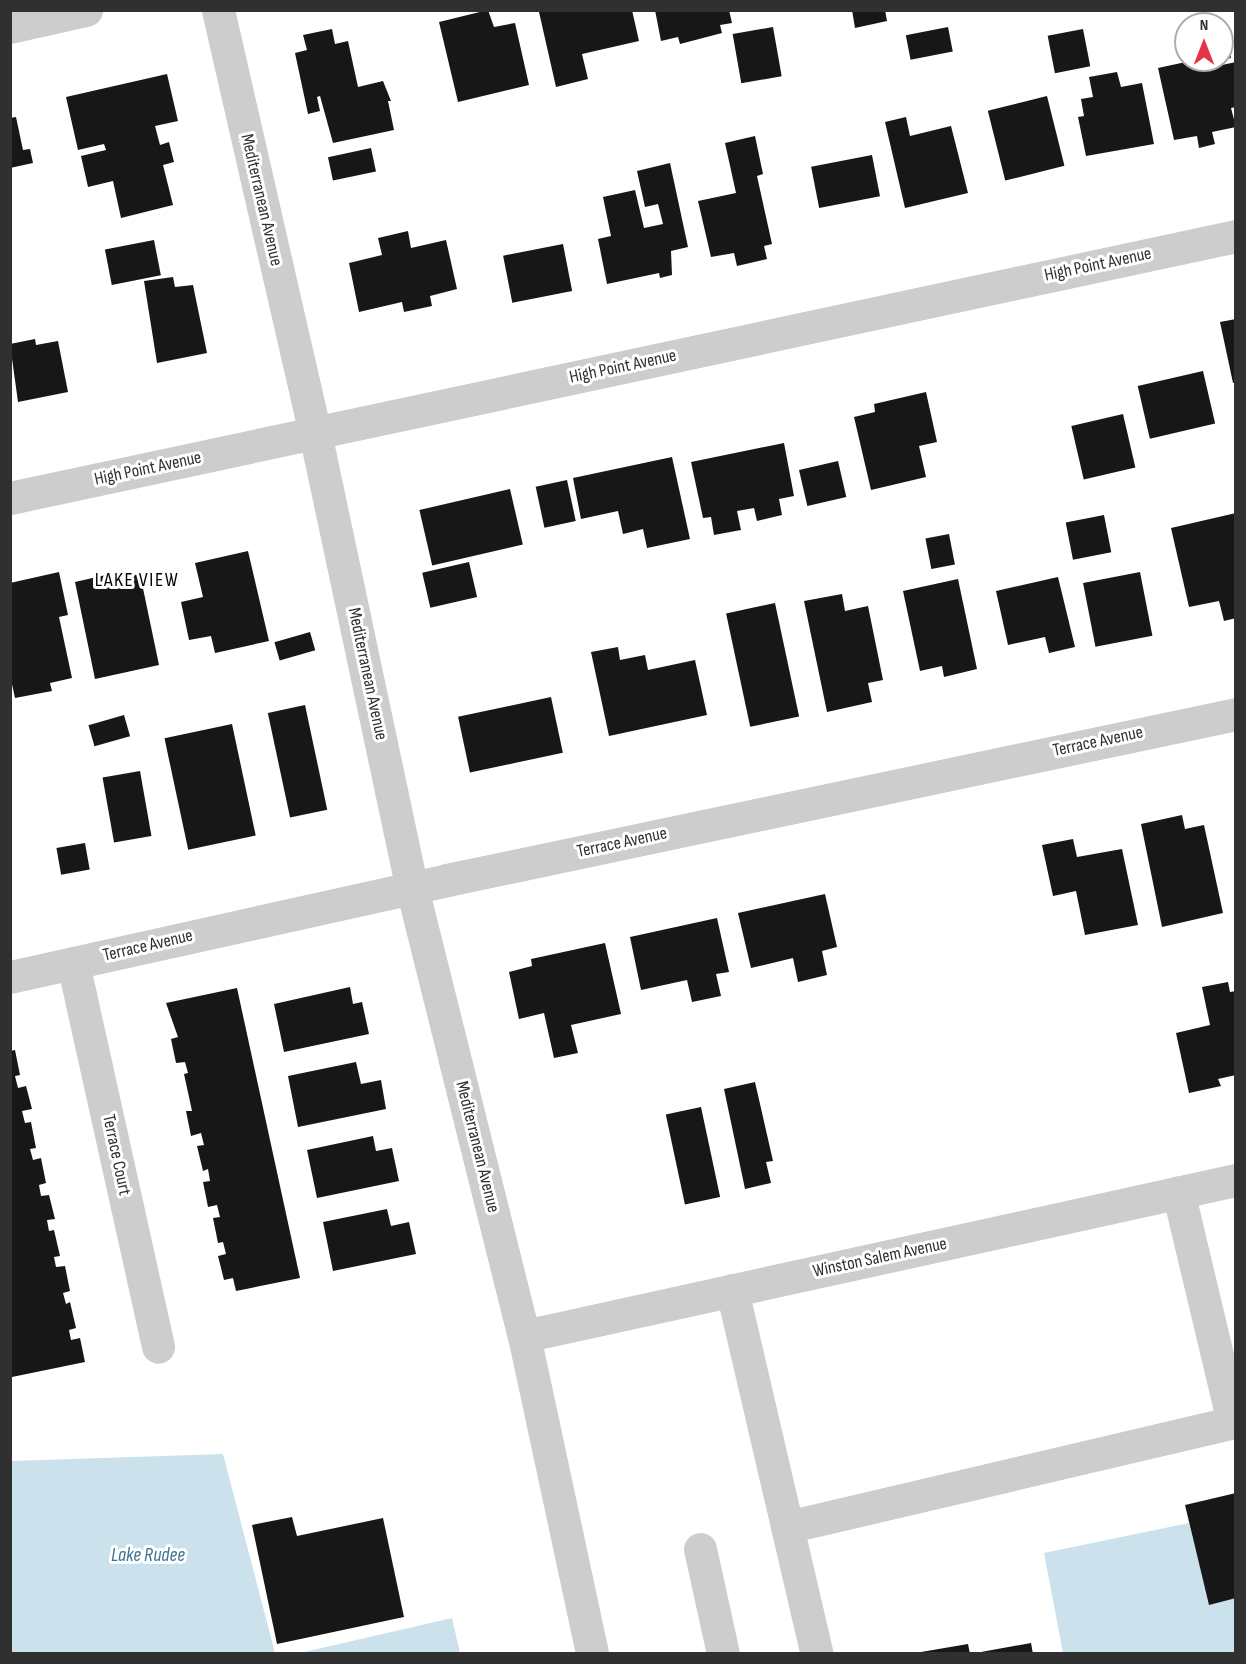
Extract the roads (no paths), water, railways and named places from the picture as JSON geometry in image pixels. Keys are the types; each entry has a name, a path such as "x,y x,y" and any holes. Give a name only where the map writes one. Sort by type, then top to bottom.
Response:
{"street":[{"path":"10,27 86,10"},
{"name":"Mediterranean Avenue","path":"218,10 315,433 412,888 524,1336 592,1653"},
{"name":"High Point Avenue","path":"10,498 1236,236"},
{"name":"Terrace Avenue","path":"10,977 412,888 1236,714"},
{"name":"Terrace Court","path":"73,963 158,1347"},
{"name":"Winston Salem Avenue","path":"524,1336 1236,1179"},
{"path":"787,1527 1233,1422 1178,1192"},
{"path":"732,1290 817,1653"},
{"path":"700,1549 723,1653"}],"water":[{"name":"Lake Rudee","path":"223,1454 275,1653 11,1653 11,1461"},
{"path":"1189,1523 1209,1604 1235,1598 1235,1653 1063,1653 1044,1553"},
{"path":"452,1618 460,1653 300,1653"}],"district":[{"name":"LAKE VIEW","path":"137,580"}]}
